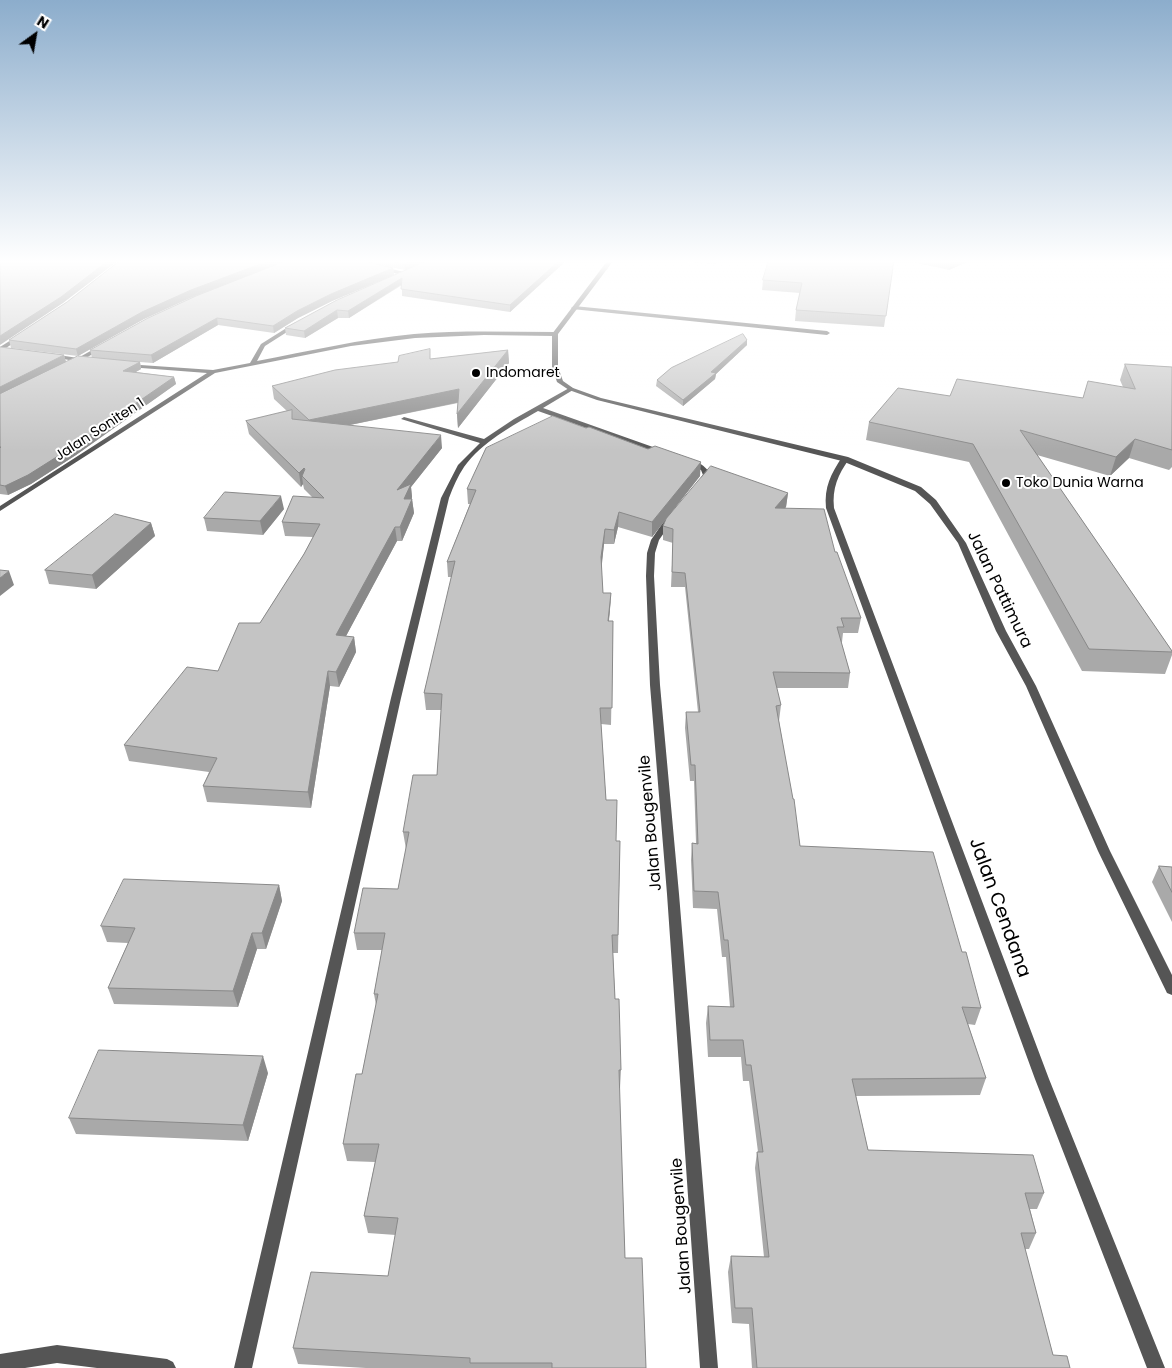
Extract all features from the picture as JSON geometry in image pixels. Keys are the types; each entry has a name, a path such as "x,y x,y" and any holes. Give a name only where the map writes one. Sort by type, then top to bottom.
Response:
{"street":[{"path":"252,364 263,345 297,324"},
{"path":"243,1368 436,529 445,498 455,475 467,459 485,442 571,389 560,382 555,367 556,334 563,324"},
{"path":"734,324 827,333"},
{"path":"119,364 213,372 351,344 415,336 484,332 556,334"},
{"path":"0,350 24,334"},
{"path":"64,367 105,345"},
{"path":"0,350 8,351"},
{"path":"42,355 89,360"},
{"name":"Jalan Soniten 1","path":"0,509 213,372"},
{"name":"Jalan Pattimura","path":"571,389 623,405 845,459 918,489 933,502 962,543 1001,630 1032,686 1104,852 1172,989"},
{"path":"539,409 694,463 704,469 707,475 693,492"},
{"path":"404,418 485,442"},
{"name":"Jalan Cendana","path":"845,459 830,482 828,493 830,508 1042,1079 1156,1368"},
{"name":"Jalan Bougenvile","path":"674,512 655,540 651,552 650,586 654,685 673,894 709,1368"},
{"path":"0,1363 57,1354 166,1368"}],"building":[{"path":"0,324 19,324 0,336"},
{"path":"34,324 121,324 76,349 9,340"},
{"path":"137,324 207,324 151,355 90,350"},
{"path":"258,324 276,324 273,326"},
{"path":"293,324 315,324 304,331 285,328"},
{"path":"743,334 747,340 711,372 716,373 683,400 657,380 671,368"},
{"path":"0,347 64,355 0,387"},
{"path":"430,349 430,359 508,350 457,414 459,389 309,420 272,386 335,370 398,362 399,356"},
{"path":"78,356 140,362 123,371 174,377 74,446 28,475 5,486 0,485 0,394"},
{"path":"1125,364 1172,367 1172,450 1135,439 1116,457 1020,430 1172,652 1089,649 973,444 869,422 898,388 950,396 957,379 1083,398 1088,381 1135,389"},
{"path":"292,410 292,419 441,435 397,490 411,484 404,499 412,499 400,527 395,527 336,635 354,637 336,672 328,671 308,792 203,786 217,758 124,745 187,667 218,671 239,623 260,623 304,554 320,524 282,522 293,496 324,498 302,476 304,468 299,473 246,421"},
{"path":"553,416 648,449 655,446 701,462 652,522 619,512 614,530 605,529 601,557 603,593 611,593 608,621 613,621 612,708 600,708 606,800 617,800 616,841 620,841 618,935 612,935 615,999 619,999 621,1070 619,1070 625,1258 642,1258 646,1368 552,1368 552,1363 470,1363 470,1358 293,1348 311,1272 388,1276 398,1218 364,1216 379,1144 343,1144 356,1074 362,1074 378,994 374,994 385,933 354,933 363,888 398,889 409,832 403,832 413,775 437,775 442,694 424,693 455,561 447,562 476,490 467,489 486,448"},
{"path":"711,466 788,493 775,508 824,509 835,552 837,552 861,618 841,618 844,627 837,627 850,673 773,672 781,705 776,706 794,799 800,846 933,852 962,952 966,952 981,1008 962,1007 986,1078 852,1079 868,1150 1033,1155 1044,1193 1025,1193 1036,1233 1021,1233 1053,1355 1067,1356 1070,1368 757,1368 752,1308 735,1308 731,1256 769,1257 757,1152 763,1152 751,1065 746,1065 743,1040 710,1040 708,1006 734,1007 728,940 724,940 718,892 694,891 692,843 698,844 695,765 691,765 686,712 700,712 685,573 672,572 673,529 663,526 666,519"},
{"path":"225,492 281,496 260,521 204,518"},
{"path":"115,514 151,523 92,575 45,570"},
{"path":"0,570 9,571 0,578"},
{"path":"1159,866 1172,867 1172,892"},
{"path":"124,879 279,885 262,933 252,933 233,991 108,988 135,928 101,926"},
{"path":"99,1050 263,1056 243,1125 69,1118"}],"place":[{"name":"Indomaret","path":"476,373"},
{"name":"Toko Dunia Warna","path":"1006,483"}]}
